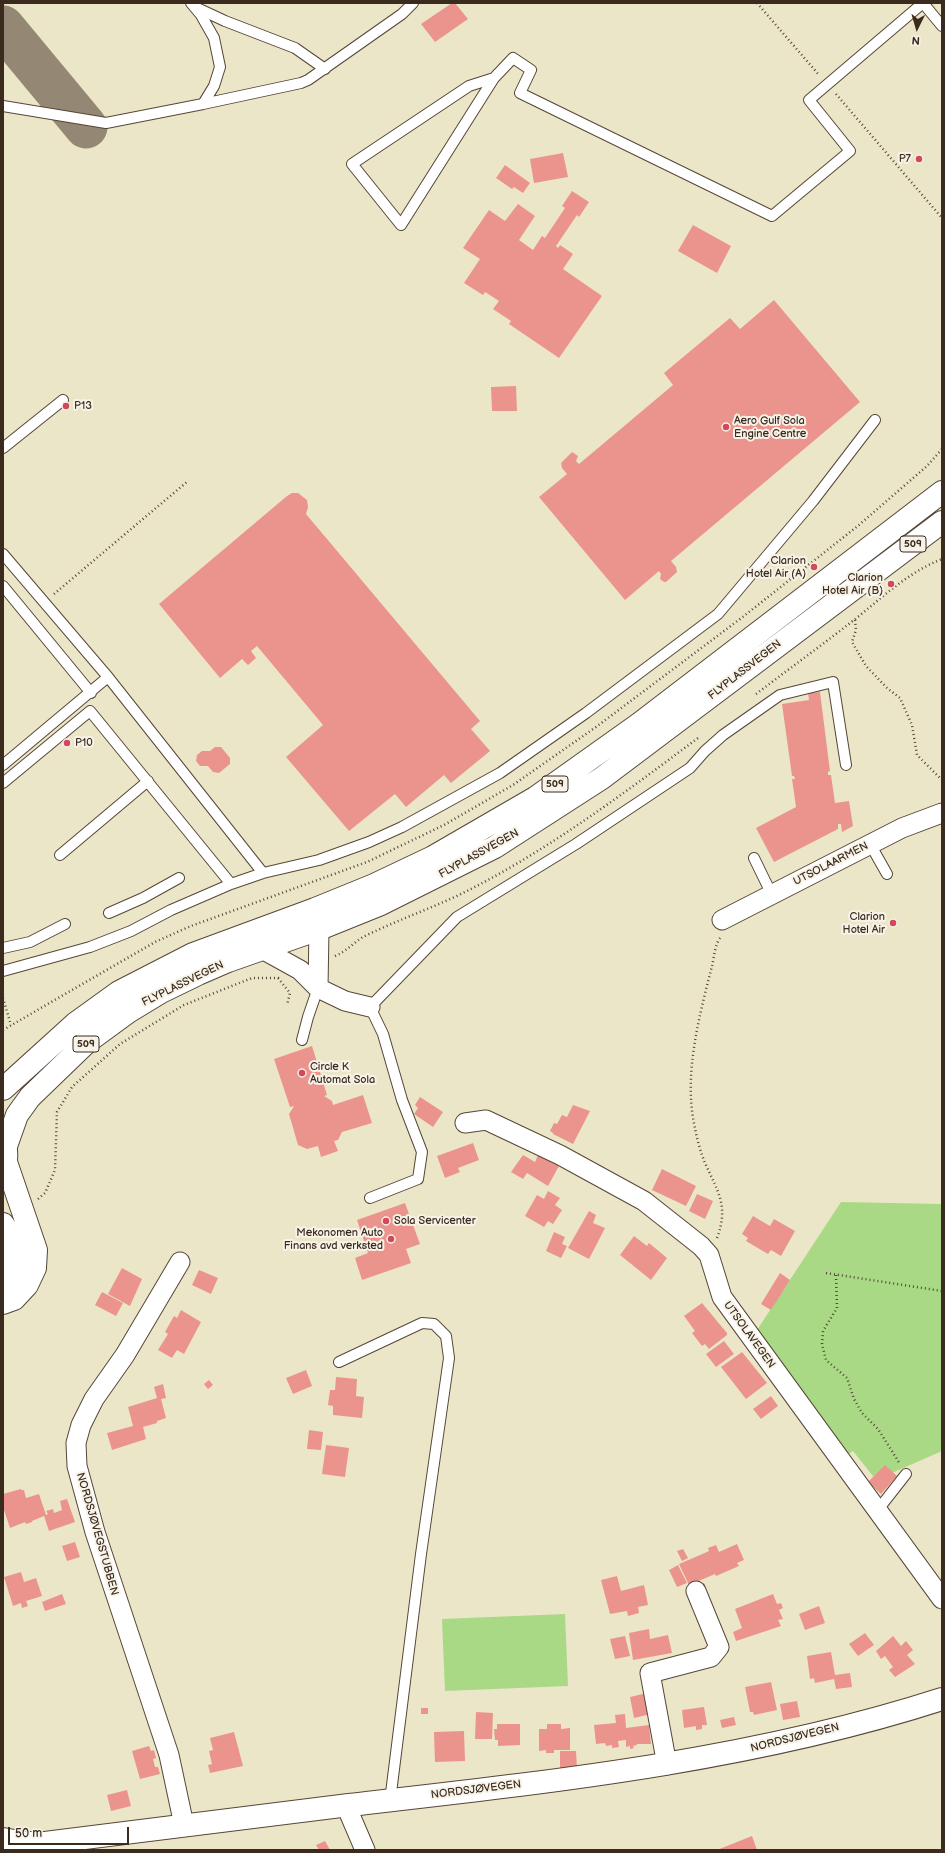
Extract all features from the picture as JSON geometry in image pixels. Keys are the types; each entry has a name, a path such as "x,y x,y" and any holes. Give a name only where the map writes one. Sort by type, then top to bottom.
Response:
{"main road":[{"name":"FLYPLASSVEGEN","path":"3,1089 76,1023 119,992 193,954 315,909 374,885 433,857 535,798 639,724 942,492"},
{"name":"FLYPLASSVEGEN","path":"5,1155 17,1115 30,1097 87,1042 128,1012 161,992 222,964 319,929 381,904 495,847 544,817 602,778 942,522"},
{"path":"3,1303 14,1299 28,1284 35,1268 32,1236 21,1212 5,1155"},
{"path":"3,1224 15,1242 15,1265 3,1294"},
{"name":"NORDSJØVEGEN","path":"3,1839 25,1843 44,1843 390,1801 667,1765 749,1750 942,1699"}],"street":[{"name":"UTSOLAARMEN","path":"722,920 902,828 942,813"},
{"path":"318,988 319,929"},
{"path":"262,949 300,970 318,988 345,1001 370,1006"},
{"name":"UTSOLAVEGEN","path":"465,1122 486,1120 560,1155 644,1201 679,1227 701,1246 709,1255 722,1297 942,1599"},
{"name":"NORDSJØVEGSTUBBEN","path":"180,1262 125,1355 94,1399 81,1426 76,1443 77,1466 95,1532 169,1756 184,1825"},
{"path":"667,1765 650,1673 710,1657 719,1647 696,1591"},
{"path":"348,1805 350,1814 365,1850"}],"lane":[{"path":"3,106 106,123 301,84 325,69 402,14 413,3"},
{"path":"494,78 469,86 352,164 401,225 494,78 513,58 531,70 520,93 772,216 850,151 808,100 923,3 942,26"},
{"path":"192,5 225,21 295,48 325,69"},
{"path":"192,5 214,38 220,67 214,86 203,104"},
{"path":"3,448 63,400"},
{"path":"3,971 90,948 231,884 263,873 320,860 369,842 402,827 500,773 586,713 718,614 813,500 875,420"},
{"path":"3,554 108,678 263,873"},
{"path":"3,586 91,693"},
{"path":"3,765 108,678"},
{"path":"370,1198 418,1179 422,1152 402,1100 383,1034 370,1006 457,917 576,844 690,768 705,751 723,735 780,695 833,682 846,765"},
{"path":"3,784 90,711 231,884"},
{"path":"60,855 148,781"},
{"path":"870,844 887,874"},
{"path":"754,858 772,894"},
{"path":"109,913 143,898 179,878"},
{"path":"3,948 30,942 65,924"},
{"path":"302,1040 318,988"},
{"path":"338,1362 422,1323 434,1324 446,1336 449,1358 421,1554 390,1801"},
{"path":"877,1511 906,1474"}],"path":[{"path":"757,3 942,218"},
{"path":"52,596 188,481"},
{"path":"854,620 856,630 852,642 866,666 887,688 900,698 912,725 918,755 942,780"},
{"path":"709,1255 717,1237 722,1213 721,1196 705,1162 695,1128 691,1100 697,1034 719,938"},
{"path":"34,1202 45,1193 55,1170 57,1112 72,1087 120,1044 184,1005 252,978 278,978 285,976"},
{"path":"278,978 290,993 287,1005"},
{"path":"3,998 11,1024"},
{"path":"826,1273 942,1291"},
{"path":"836,1275 837,1308 823,1331 822,1344 826,1360 848,1378 854,1399 862,1413 878,1429 906,1474"}],"green space":[{"path":"841,1202 942,1204 942,1451 876,1480 853,1451 847,1455 809,1400 757,1330"},
{"path":"565,1614 568,1686 445,1691 442,1619"}],"building":[{"path":"452,3 455,3 468,19 435,42 421,24"},
{"path":"563,153 568,177 534,183 530,159"},
{"path":"505,165 530,183 523,193 514,187 512,189 496,178"},
{"path":"572,191 589,202 579,217 577,215 556,246 558,248 560,245 573,254 563,269 602,296 559,358 509,324 511,321 493,309 499,301 485,292 483,295 464,283 480,259 463,248 489,210 505,221 518,204 535,216 519,240 533,250 542,236 545,238 565,208 562,206"},
{"path":"693,225 731,246 717,273 678,251"},
{"name":"Aero Gulf Sola Engine Centre","path":"774,300 860,402 671,561 676,567 677,572 666,582 660,579 661,574 659,571 625,600 539,497 567,474 562,468 561,463 572,452 578,456 576,461 579,464 673,385 664,373 730,318 740,329"},
{"path":"516,386 517,411 492,411 491,387"},
{"path":"292,493 298,493 307,500 308,507 306,514 480,721 471,729 490,751 451,783 444,775 406,807 395,794 349,831 286,757 323,725 257,646 251,651 256,658 248,665 242,659 220,678 159,604"},
{"path":"820,692 830,771 828,772 828,775 831,775 835,803 849,801 853,826 842,832 841,824 838,824 838,829 774,862 756,828 796,807 792,779 795,779 794,776 792,776 782,704 809,700 808,693"},
{"path":"215,747 221,747 230,758 230,764 219,773 213,772 208,766 200,766 196,761 197,755 202,751 210,751"},
{"path":"312,1046 327,1095 324,1096 332,1101 333,1105 363,1095 372,1123 342,1132 338,1140 334,1141 338,1151 321,1157 318,1146 307,1149 298,1145 289,1114 294,1106 290,1107 274,1059"},
{"path":"420,1097 443,1112 433,1127 414,1114 418,1108 415,1105"},
{"path":"573,1105 590,1111 573,1144 550,1131 554,1123 557,1124 562,1115 567,1117"},
{"path":"473,1143 479,1160 458,1168 460,1172 445,1178 437,1156"},
{"path":"523,1155 535,1162 538,1155 559,1166 548,1186 527,1173 523,1179 511,1172"},
{"path":"662,1169 696,1186 686,1206 652,1190"},
{"path":"548,1191 560,1198 555,1205 562,1210 553,1224 548,1221 544,1227 525,1216 537,1195 544,1199"},
{"path":"697,1194 713,1201 705,1219 689,1211"},
{"path":"405,1203 420,1244 406,1249 411,1263 362,1280 355,1258 368,1253 357,1220"},
{"path":"589,1211 596,1215 593,1223 605,1228 589,1259 568,1248"},
{"path":"753,1216 770,1226 774,1219 795,1231 781,1256 771,1250 768,1254 746,1241 748,1238 742,1234"},
{"path":"554,1232 565,1237 562,1244 567,1246 561,1258 546,1251"},
{"path":"634,1236 647,1246 649,1243 667,1258 651,1280 620,1255"},
{"path":"122,1268 142,1279 130,1306 108,1294"},
{"path":"199,1270 218,1278 211,1294 192,1285"},
{"path":"780,1273 790,1280 771,1310 761,1304"},
{"path":"102,1292 123,1303 116,1316 95,1305"},
{"path":"702,1303 727,1333 727,1335 709,1349 705,1344 702,1346 692,1333 695,1331 684,1316"},
{"path":"181,1310 201,1322 184,1354 177,1350 172,1358 158,1350 168,1334 165,1332 174,1316 177,1318"},
{"path":"724,1341 734,1354 716,1367 706,1354"},
{"path":"742,1352 767,1383 746,1399 721,1367"},
{"path":"306,1370 312,1386 293,1394 286,1378"},
{"path":"336,1377 357,1379 356,1396 364,1397 362,1418 333,1415 333,1406 328,1405 330,1390 335,1390"},
{"path":"209,1380 213,1385 208,1389 204,1384"},
{"path":"163,1384 166,1398 161,1399 166,1418 157,1421 157,1423 143,1427 146,1439 112,1450 107,1433 133,1426 128,1407 157,1398 154,1387"},
{"path":"771,1396 778,1406 761,1419 753,1409"},
{"path":"309,1430 323,1432 321,1450 307,1449"},
{"path":"326,1445 349,1448 345,1477 322,1474"},
{"path":"885,1465 897,1476 881,1494 868,1482"},
{"path":"21,1489 24,1490 26,1498 39,1494 46,1515 48,1514 46,1511 53,1509 54,1513 62,1510 60,1501 67,1499 75,1522 49,1531 44,1516 32,1522 26,1524 25,1522 10,1528 3,1507 3,1494"},
{"path":"75,1542 80,1557 67,1561 62,1546"},
{"path":"737,1544 744,1560 737,1563 739,1566 689,1585 679,1564 709,1551 708,1548 716,1545 719,1552"},
{"path":"683,1549 688,1558 682,1561 677,1551"},
{"path":"678,1565 687,1583 677,1587 669,1570"},
{"path":"21,1572 24,1582 36,1578 42,1596 26,1601 28,1606 22,1608 21,1603 13,1606 4,1577"},
{"path":"617,1576 621,1591 644,1585 648,1605 638,1607 639,1613 628,1616 627,1611 610,1614 601,1580"},
{"path":"62,1594 66,1604 45,1611 42,1602"},
{"path":"773,1594 777,1604 781,1603 783,1608 779,1610 783,1619 778,1620 781,1626 736,1641 733,1632 742,1628 735,1609"},
{"path":"819,1606 825,1623 805,1630 799,1614"},
{"path":"649,1629 650,1639 668,1635 672,1653 633,1660 629,1633"},
{"path":"865,1633 874,1645 858,1656 849,1644"},
{"path":"625,1636 630,1656 615,1659 610,1639"},
{"path":"893,1636 901,1646 906,1641 913,1650 907,1655 915,1664 895,1677 889,1670 893,1667 885,1656 881,1659 876,1651"},
{"path":"831,1652 835,1675 850,1673 852,1687 836,1689 834,1679 815,1683 814,1678 810,1679 807,1656"},
{"path":"771,1682 777,1710 754,1715 753,1712 750,1712 745,1687"},
{"path":"647,1693 651,1714 634,1718 630,1697"},
{"path":"797,1701 800,1717 783,1720 780,1704"},
{"path":"704,1707 707,1725 702,1725 702,1729 696,1730 696,1726 684,1728 682,1710"},
{"path":"421,1708 428,1708 428,1714 421,1714"},
{"path":"476,1712 493,1713 492,1739 475,1739"},
{"path":"625,1714 626,1728 649,1725 651,1744 637,1744 633,1746 634,1748 630,1749 630,1746 626,1747 626,1740 618,1741 619,1747 612,1748 612,1745 606,1746 605,1743 596,1744 594,1725 616,1723 615,1715"},
{"path":"734,1717 736,1725 722,1728 720,1720"},
{"path":"497,1724 520,1724 520,1745 498,1746 498,1740 495,1740 494,1729 497,1729"},
{"path":"547,1724 561,1724 561,1729 570,1728 570,1750 554,1750 554,1753 546,1753 546,1750 539,1751 539,1729 547,1729"},
{"path":"464,1731 465,1761 435,1762 434,1732"},
{"path":"234,1732 243,1766 210,1773 208,1765 212,1764 209,1751 213,1750 210,1738"},
{"path":"149,1746 151,1751 154,1750 156,1758 153,1759 155,1767 158,1767 160,1774 140,1779 132,1751"},
{"path":"560,1751 576,1751 577,1768 560,1768"},
{"path":"127,1790 131,1806 111,1811 107,1795"},
{"path":"752,1836 757,1850 717,1850"},
{"path":"325,1841 330,1850 319,1850 316,1845"}],"taxiway":[{"path":"3,27 86,127"}],"place":[{"name":"P7","path":"919,159"},
{"name":"P13","path":"66,406"},
{"name":"Aero Gulf Sola Engine Centre","path":"726,427"},
{"name":"Clarion Hotel Air (A)","path":"814,567"},
{"name":"Clarion Hotel Air (B)","path":"891,584"},
{"name":"P10","path":"67,743"},
{"name":"Clarion Hotel Air","path":"893,923"},
{"name":"Circle K Automat Sola","path":"302,1073"},
{"name":"Sola Servicenter","path":"386,1221"},
{"name":"Mekonomen Auto Finans avd verksted","path":"391,1239"}]}
